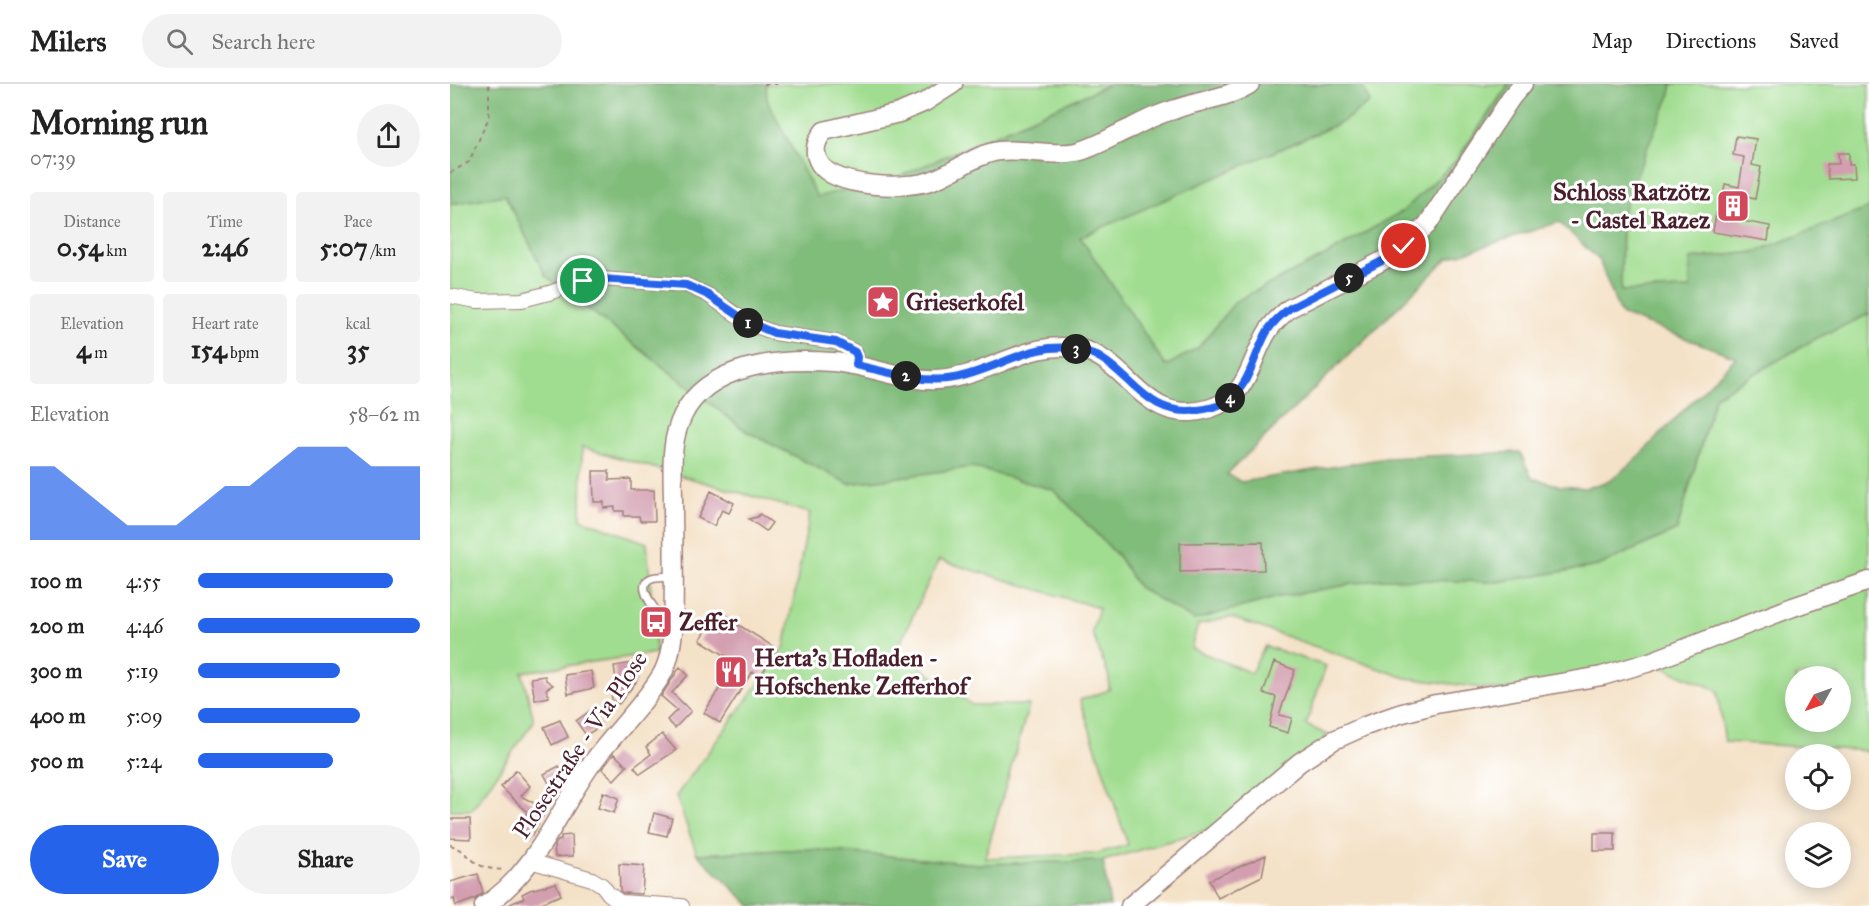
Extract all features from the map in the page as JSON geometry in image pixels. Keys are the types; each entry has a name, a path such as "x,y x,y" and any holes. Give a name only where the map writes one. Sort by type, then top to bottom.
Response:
{"street":[{"path":"953,84 925,102 899,113 824,130 817,140 815,151 819,162 826,171 859,183 910,185 931,181 998,151 1058,154 1076,152 1099,145 1131,127 1173,110 1227,96 1250,84"},
{"name":"Plosestraße - Via Plose","path":"484,906 504,892 527,865 591,766 662,674 672,645 674,626 674,446 682,416 690,404 712,382 741,370 795,362 856,365 914,378 941,380 969,374 1036,349 1054,346 1083,350 1109,363 1152,402 1172,410 1190,412 1208,409 1224,403 1240,389 1268,331 1278,317 1290,308 1386,259 1426,225 1522,84"},
{"path":"450,296 477,301 522,300 583,281 601,279 686,285 708,295 748,322 774,333 836,342 855,352 856,365"},
{"path":"1130,906 1300,762 1334,740 1365,726 1436,704 1602,676 1650,662 1792,607 1869,581"},
{"path":"527,865 537,863 592,879 602,885 613,900 620,902 682,906"}],"lane":[{"path":"674,577 653,577 647,581 644,588 645,596 666,625 674,626"}],"path":[{"path":"450,173 469,162 489,117 489,86 486,84"},
{"path":"764,84 779,84"},
{"path":"450,845 460,848 477,864 489,868 527,865"}],"green space":[{"path":"450,84 766,84 767,100 817,197 901,176 1110,84 1360,84 1370,102 1342,122 1080,237 1166,366 1198,348 1236,301 1323,257 1403,211 1456,161 1509,84 1672,84 1669,98 1648,145 1622,214 1621,291 1690,289 1690,259 1755,252 1869,208 1869,314 1817,338 1715,396 1677,530 1598,566 1496,582 1382,579 1279,597 1194,620 1138,587 1119,557 1054,490 972,467 849,484 746,431 546,276 505,195 450,204","holes":["1559,222 1599,260 1620,314 1736,357 1631,464 1609,481 1586,488 1561,486 1532,478 1520,452 1386,458 1241,482 1227,474 1448,258"]},
{"path":"766,84 1110,84 901,176 817,197 767,100"},
{"path":"1360,84 1509,84 1456,161 1403,211 1323,257 1236,301 1198,348 1166,367 1080,237 1342,122 1370,102"},
{"path":"1672,84 1869,84 1869,208 1755,252 1691,259 1690,289 1621,291 1622,214 1648,145 1669,98"},
{"path":"505,195 546,276 746,431 849,484 972,467 1054,490 1119,557 1138,587 1194,620 1279,597 1382,578 1496,582 1598,566 1677,530 1715,396 1817,338 1869,314 1869,751 1851,750 1851,744 1785,746 1725,742 1717,690 1650,662 1513,692 1406,678 1230,617 1198,625 1191,648 1251,673 1265,646 1326,666 1306,725 1328,735 1243,819 1103,861 979,864 807,849 697,854 676,796 784,649 810,513 582,447 581,519 647,543 656,653 522,672 534,721 472,810 450,810 450,204","holes":["939,560 1099,608 1092,632 1109,677 1109,690 1080,700 1128,845 1094,854 985,858 1029,705 972,705 897,650"]},
{"path":"807,849 979,864 1103,861 1110,906 751,906 697,854"}],"building":[{"name":"Schloss Ratzötz - Castel Razez","path":"1736,136 1756,139 1752,165 1761,167 1755,199 1746,197 1742,221 1770,226 1768,241 1713,232 1716,213 1720,214 1725,184 1739,187 1744,157 1733,155"},
{"path":"1838,153 1849,153 1849,164 1854,164 1855,178 1828,179 1827,164 1839,164"},
{"path":"593,471 609,471 609,480 631,479 631,490 654,490 655,521 640,521 639,516 624,516 624,511 615,511 615,507 604,508 604,502 594,502"},
{"path":"711,491 734,503 729,513 722,510 714,526 698,518"},
{"path":"760,514 772,523 766,531 749,519"},
{"path":"1263,542 1264,570 1180,572 1180,543"},
{"path":"718,612 777,649 760,677 752,672 720,723 704,713 736,662 700,640"},
{"path":"1274,662 1295,670 1279,715 1292,718 1288,733 1269,727 1276,697 1263,693"},
{"path":"633,663 636,682 619,704 612,699 611,693 617,686 614,666"},
{"path":"680,667 688,675 672,693 691,711 675,728 667,720 677,710 661,696"},
{"path":"591,671 594,688 568,694 565,675"},
{"path":"545,676 546,680 553,685 546,689 549,697 535,700 531,678"},
{"path":"590,711 601,726 586,735 576,721"},
{"path":"560,720 568,737 552,745 544,727"},
{"path":"662,734 676,750 640,774 634,767 651,754 646,747"},
{"path":"614,754 627,766 614,780 602,769"},
{"path":"559,766 567,780 564,786 554,792 544,774"},
{"path":"516,770 530,786 521,796 546,810 532,836 518,828 527,812 501,787"},
{"path":"603,792 619,798 614,813 598,808"},
{"path":"654,813 672,818 667,836 649,832"},
{"path":"450,819 470,819 471,839 450,838"},
{"path":"1594,833 1615,833 1615,851 1594,851"},
{"path":"572,835 573,856 555,857 554,846 561,840 561,836"},
{"path":"1266,855 1262,876 1218,898 1209,880"},
{"path":"619,864 644,866 642,894 620,891"},
{"path":"478,874 483,893 475,899 456,906 454,899 450,900 450,882"},
{"path":"556,883 561,895 534,906 506,906 524,898 522,894 530,890"}],"place":[{"name":"Schloss Ratzötz - Castel Razez","path":"1733,206"},
{"name":"Grieserkofel","path":"883,302"},
{"name":"Zeffer","path":"656,622"},
{"name":"Herta's Hofladen - Hofschenke Zefferhof","path":"731,672"}],"route":[{"path":"583,281 601,279 686,285 708,295 748,322 774,333 836,342 855,352 856,365 926,380 955,378 1036,349 1054,346 1083,350 1109,363 1152,402 1172,410 1190,412 1224,403 1240,389 1249,374 1259,348 1278,317 1290,308 1386,259 1404,246"}]}
